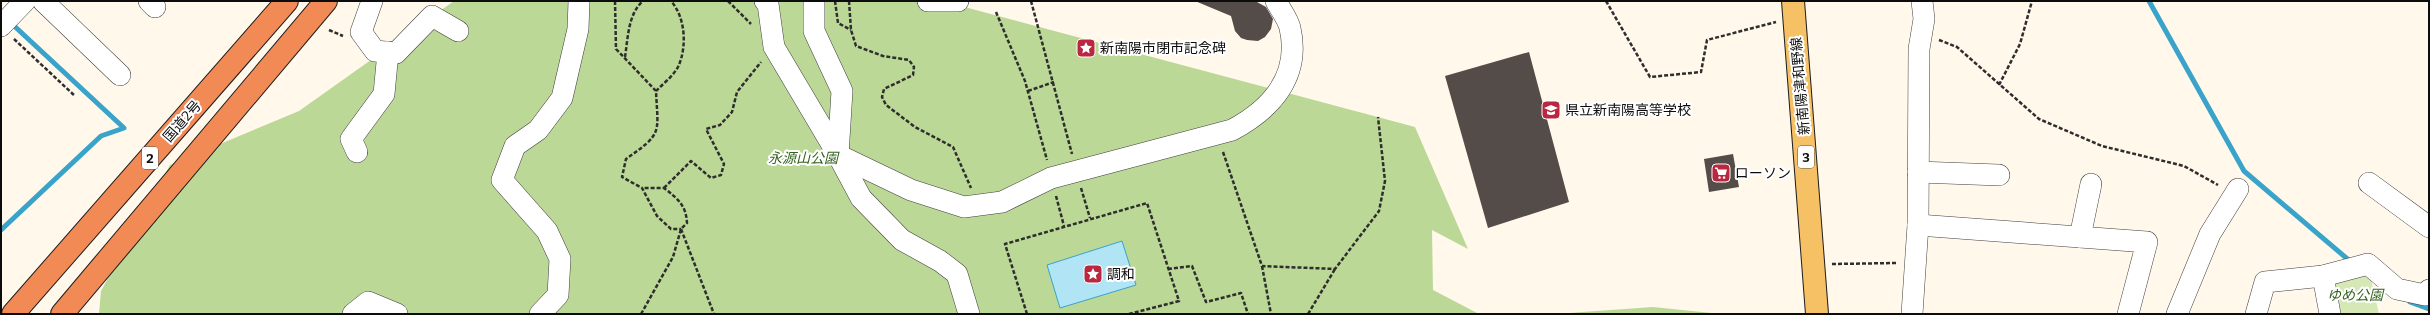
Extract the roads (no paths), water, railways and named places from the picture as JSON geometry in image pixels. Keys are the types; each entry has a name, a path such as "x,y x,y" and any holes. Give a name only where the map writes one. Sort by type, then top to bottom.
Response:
{"highway":[{"name":"国道2号","path":"14,314 286,1"},
{"name":"2","path":"62,314 326,1"}],"main road":[{"name":"新南陽津和野線","path":"1794,1 1817,314"}],"street":[{"path":"7,31 25,1"},
{"path":"43,1 120,75"},
{"path":"372,1 361,32 375,50 396,53 432,16 458,31"},
{"path":"540,314 558,295 560,259 547,231 502,180 515,146 538,130 562,98 578,29 579,1"},
{"path":"766,1 768,4 774,47 838,155 861,198 902,240 940,261 957,274 969,314"},
{"path":"814,1 814,31 842,91 838,155"},
{"path":"928,1 958,1"},
{"path":"838,155 911,190 964,207 1002,202 1051,178 1232,130 1252,119 1271,104 1286,79 1292,50 1290,27 1276,1"},
{"path":"1912,314 1918,225 1919,49 1924,19 1922,1"},
{"path":"357,152 351,139 384,94 388,52"},
{"path":"1918,172 1999,175"},
{"path":"2369,183 2429,228"},
{"path":"2080,237 2091,184"},
{"path":"2177,314 2210,234 2237,192"},
{"path":"1918,225 2147,242 2128,314"},
{"path":"2256,314 2265,282 2323,276 2368,264 2397,289 2428,299"},
{"path":"2323,276 2330,314"},
{"path":"353,314 368,302 397,314"}],"water":[{"path":"1122,241 1136,285 1060,308 1047,265"}],"waterway":[{"path":"2149,1 2244,171 2351,262"},
{"path":"1,230 101,136 124,128 11,23"},
{"path":"2410,302 2429,309"}],"place":[{"name":"新南陽市閉市記念碑","path":"1086,48"},
{"name":"県立新南陽高等学校","path":"1551,110"},
{"name":"ローソン","path":"1721,173"},
{"name":"調和","path":"1093,274"}],"park label":[{"name":"永源山公園","path":"803,158"},
{"name":"ゆめ公園","path":"2355,295"}]}
